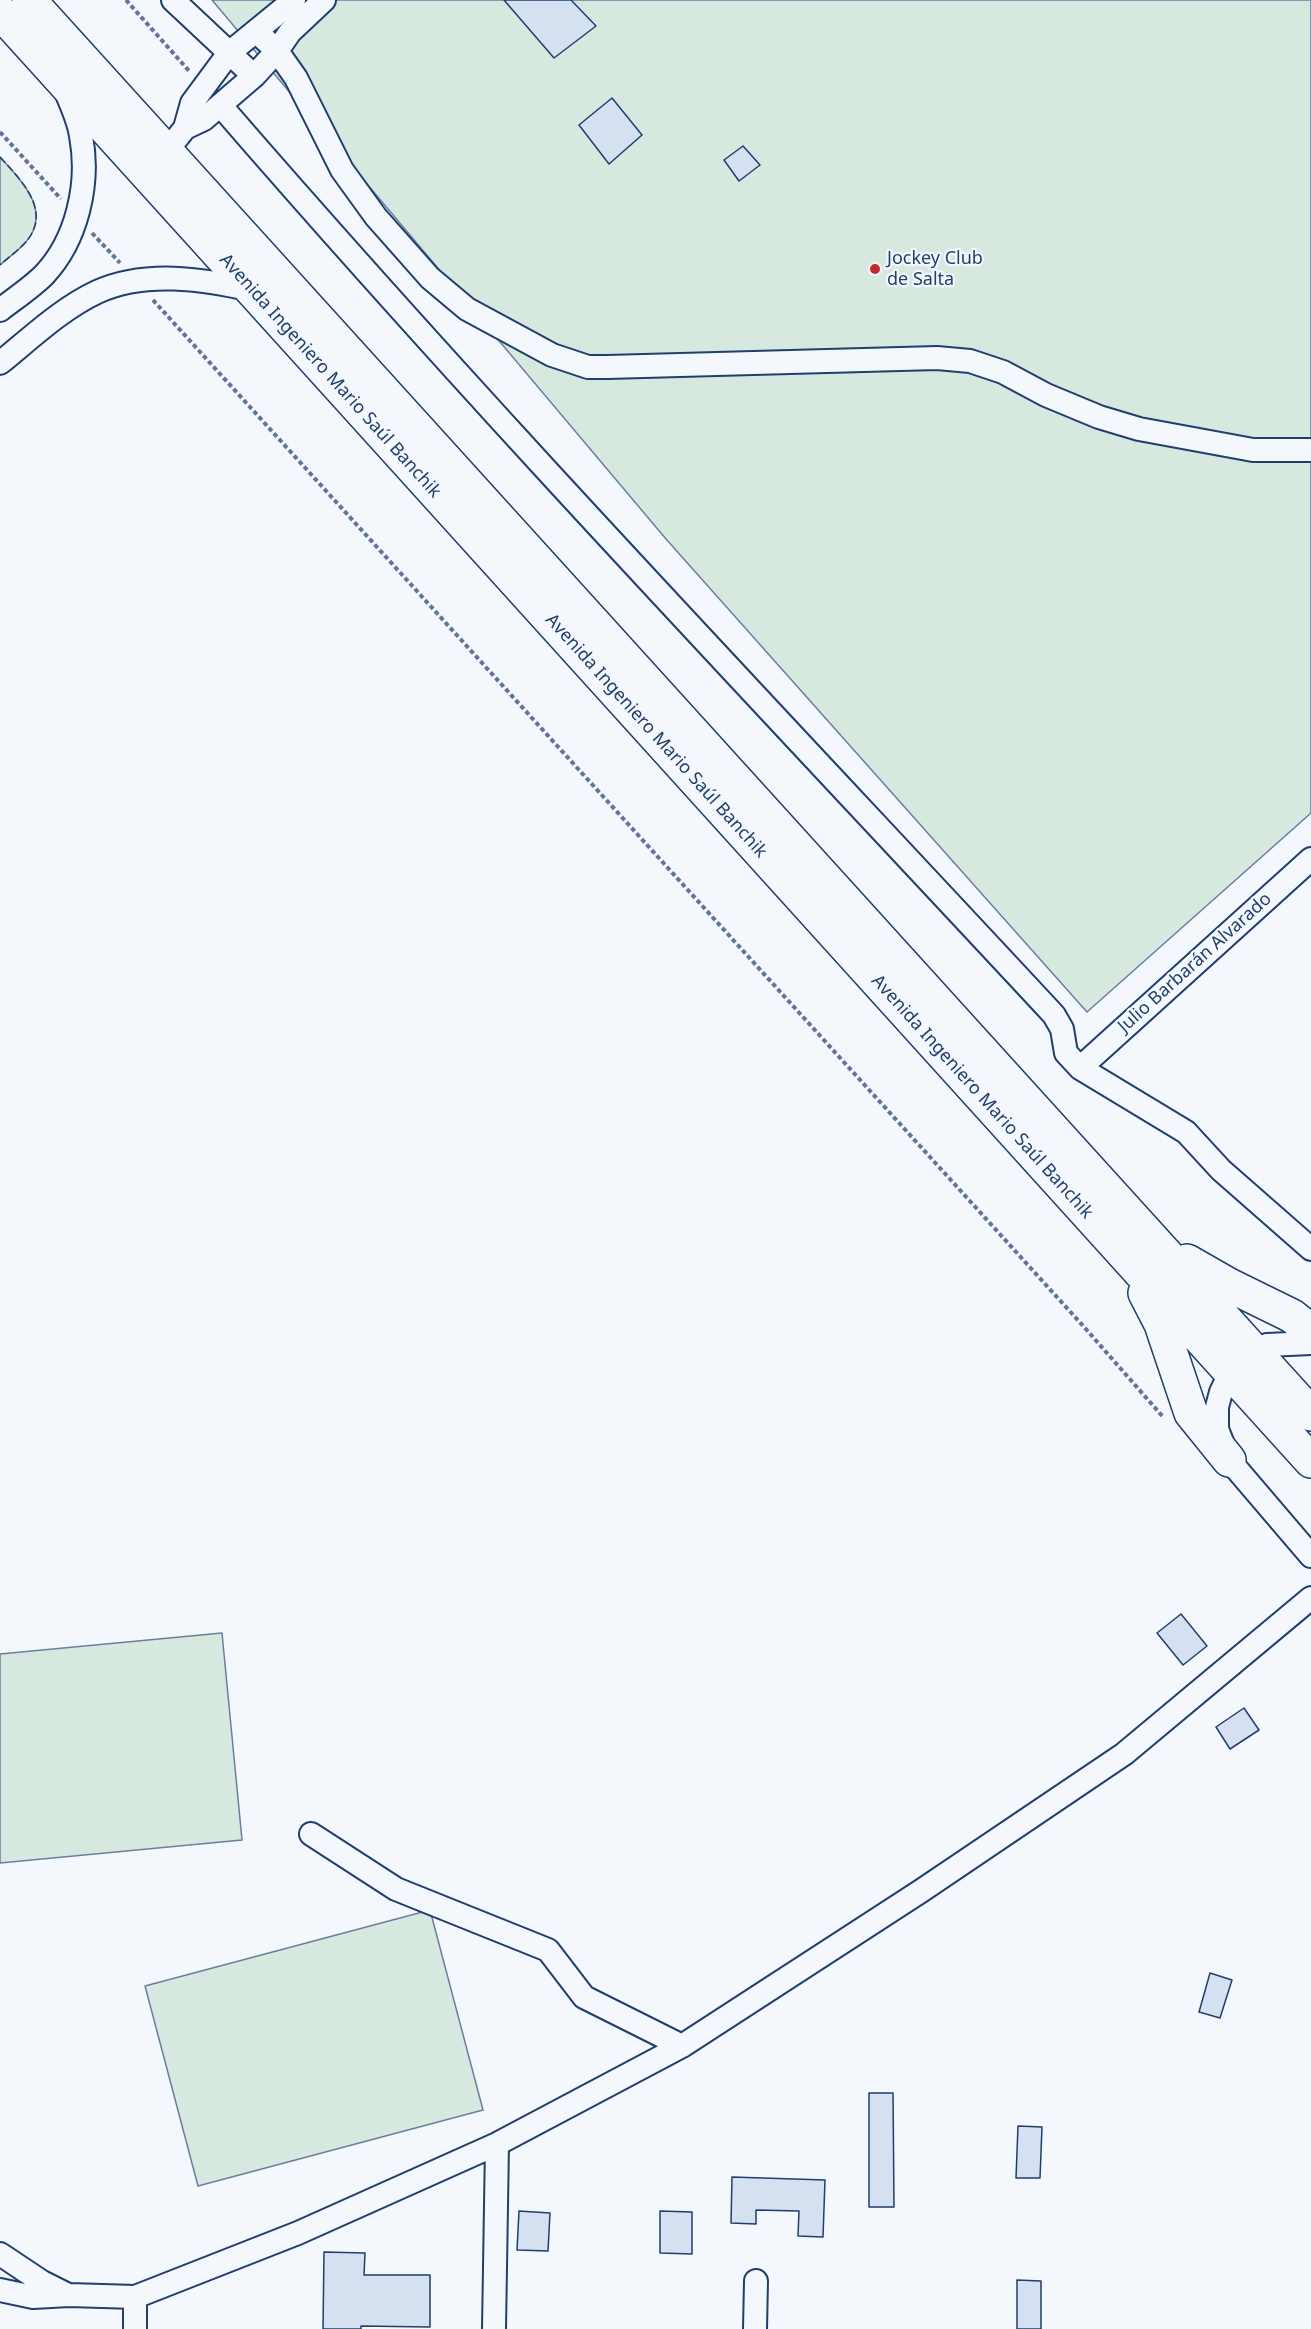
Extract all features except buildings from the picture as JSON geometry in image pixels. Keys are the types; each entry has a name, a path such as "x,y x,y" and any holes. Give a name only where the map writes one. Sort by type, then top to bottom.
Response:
{"highway":[{"name":"Avenida Ingeniero Mario Saúl Banchik","path":"29,0 176,140 1311,1414"},
{"name":"Avenida Ingeniero Mario Saúl Banchik","path":"0,12 62,83 254,290 1123,1252 1230,1374 1311,1461"},
{"path":"1156,1241 1228,1286 1292,1316 1311,1331"},
{"path":"1123,1252 1161,1324 1191,1413 1229,1460"}],"street":[{"path":"173,0 254,76"},
{"path":"176,140 192,103 229,53 294,0"},
{"path":"176,140 221,106 254,76 277,51 290,32 324,0"},
{"path":"257,32 277,51 296,78 342,170 376,217 430,279 467,309 568,362 588,367 607,368 938,358 970,361 1003,372 1046,395 1098,417 1139,429 1253,450 1311,450"},
{"path":"0,310 43,276 66,247 77,216 83,178 82,136 62,83"},
{"path":"221,106 304,202 549,474 1054,1015 1062,1029 1066,1053 1080,1068 1186,1132 1221,1170 1311,1249"},
{"path":"0,363 74,305 99,291 137,281 178,279 215,281 254,290"},
{"name":"Julio Barbarán Alvarado","path":"1080,1068 1311,859"},
{"path":"1311,1344 1267,1345 1254,1351 1230,1374 1221,1392 1217,1429 1229,1460 1311,1556"},
{"path":"0,2290 33,2297 69,2295 135,2297 298,2233 497,2144 682,2046 921,1891 1124,1754 1311,1598"},
{"path":"311,1834 396,1889 548,1950 584,1997 682,2046"},
{"path":"494,2329 497,2144"},
{"path":"0,2254 42,2282 69,2295"},
{"path":"755,2329 756,2281"},
{"path":"135,2297 135,2329"}],"path":[{"path":"126,0 204,87"},
{"path":"0,132 1077,1319 1171,1426"}],"shaded area":[{"name":"Jockey Club de Salta","path":"212,0 1311,0 1311,813 1087,1012 666,539"},
{"path":"0,157 27,190 36,210 36,221 27,241 0,265"},
{"path":"222,1633 242,1840 0,1863 0,1654"},
{"path":"430,1910 483,2110 198,2186 145,1986"}],"fence":[{"path":"0,157 21,181 36,210 36,221 27,241 0,265"}],"place":[{"name":"Jockey Club de Salta","path":"875,269"}]}
